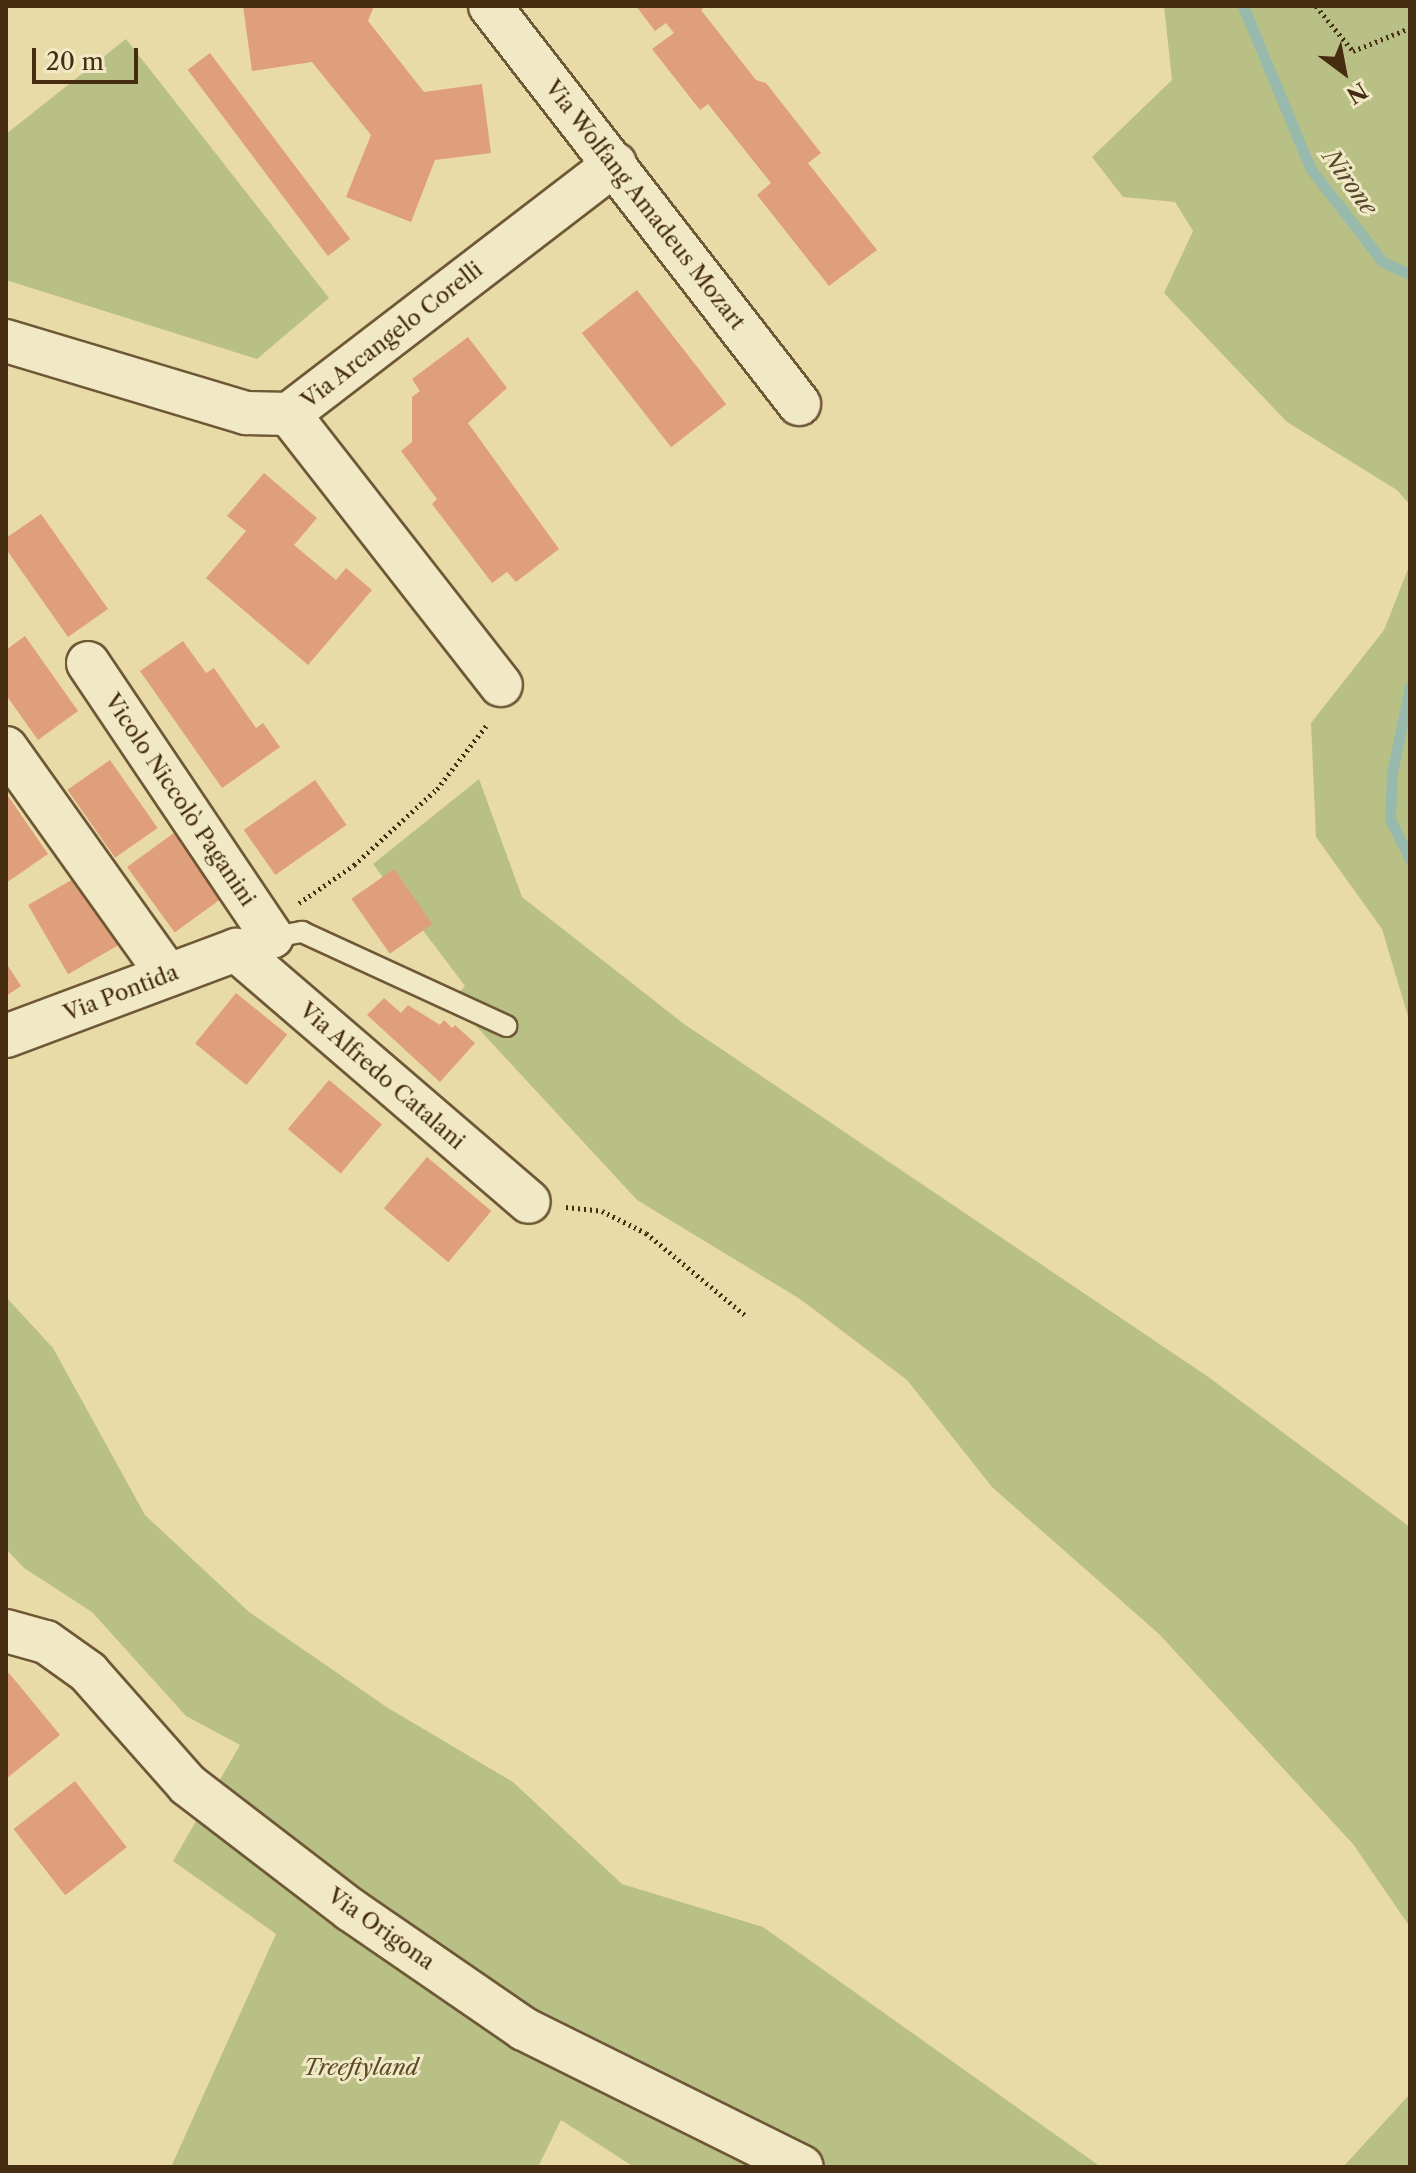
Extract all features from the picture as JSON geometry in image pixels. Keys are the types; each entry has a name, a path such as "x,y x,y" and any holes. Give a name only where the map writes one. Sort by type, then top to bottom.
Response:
{"street":[{"name":"Via Wolfang Amadeus Mozart","path":"490,6 799,404"},
{"name":"Via Arcangelo Corelli","path":"501,685 289,414 615,164"},
{"path":"6,341 246,413 289,414"},
{"name":"Vicolo Niccolò Paganini","path":"88,663 258,938"},
{"path":"6,748 168,975"},
{"name":"Via Pontida","path":"6,1036 258,938"},
{"name":"Via Alfredo Catalani","path":"258,938 529,1202"},
{"name":"Via Origona","path":"6,1631 46,1642 88,1672 188,1785 351,1910 524,2029 802,2167"}],"lane":[{"path":"258,938 302,932 506,1026"}],"path":[{"path":"1316,6 1353,51 1410,28"},
{"path":"258,938 354,865 437,789 486,726"},
{"path":"529,1202 602,1211 646,1233 747,1317"}],"green space":[{"path":"1164,6 1410,6 1410,505 1397,490 1287,422 1164,293 1193,231 1175,202 1123,197 1092,157 1172,80"},
{"path":"126,39 329,298 257,359 6,280 6,134"},
{"path":"1410,564 1410,1023 1382,929 1316,837 1311,723 1384,630"},
{"path":"479,779 522,897 684,1024 1207,1376 1410,1527 1410,1927 1353,1844 1159,1634 992,1487 907,1380 800,1299 637,1200 452,1000 465,986 373,864"},
{"name":"Treeftyland","path":"6,1297 53,1348 145,1515 249,1612 388,1708 513,1782 622,1884 763,1927 1101,2167 634,2167 561,2120 538,2167 171,2167 276,1934 173,1861 240,1745 186,1716 92,1612 24,1568 6,1549"},
{"path":"1410,2094 1410,2167 1343,2167"}],"building":[{"path":"243,6 374,6 368,21 424,92 482,84 491,153 435,160 411,222 346,197 371,135 312,62 252,71"},
{"path":"636,6 706,6 701,10 756,80 766,83 821,153 808,163 877,250 829,286 757,195 771,183 708,104 700,110 652,49 674,33 666,23 655,31"},
{"path":"210,53 350,239 328,256 188,70"},
{"path":"637,290 726,404 671,447 582,333"},
{"path":"468,337 507,388 468,423 559,549 516,582 507,572 492,583 432,504 437,499 401,451 412,442 412,397 420,391 412,379"},
{"path":"264,473 317,518 294,545 336,580 346,568 372,590 308,665 206,578 246,531 227,516"},
{"path":"41,514 108,609 68,637 6,549 6,538"},
{"path":"25,636 78,711 38,740 6,695 6,650"},
{"path":"183,641 206,673 214,668 256,728 263,723 280,747 222,788 140,671"},
{"path":"110,760 158,828 115,858 67,790"},
{"path":"315,780 347,825 275,875 244,830"},
{"path":"6,793 48,854 6,883"},
{"path":"178,830 226,896 175,933 127,867"},
{"path":"394,869 432,924 390,954 351,899"},
{"path":"80,875 120,944 68,974 28,905"},
{"path":"6,963 21,986 6,996"},
{"path":"236,993 287,1035 246,1085 195,1044"},
{"path":"384,998 401,1013 408,1005 440,1025 444,1020 452,1028 455,1025 475,1043 440,1082 367,1015"},
{"path":"329,1080 382,1124 341,1173 288,1129"},
{"path":"427,1157 491,1211 448,1262 384,1208"},
{"path":"9,1673 60,1735 6,1779 6,1675"},
{"path":"75,1781 127,1847 65,1895 14,1829"}],"waterway":[{"name":"Nirone","path":"1243,6 1310,168 1383,262 1410,274"},
{"name":"Nirone","path":"1410,686 1392,773 1390,819 1410,859"}]}
